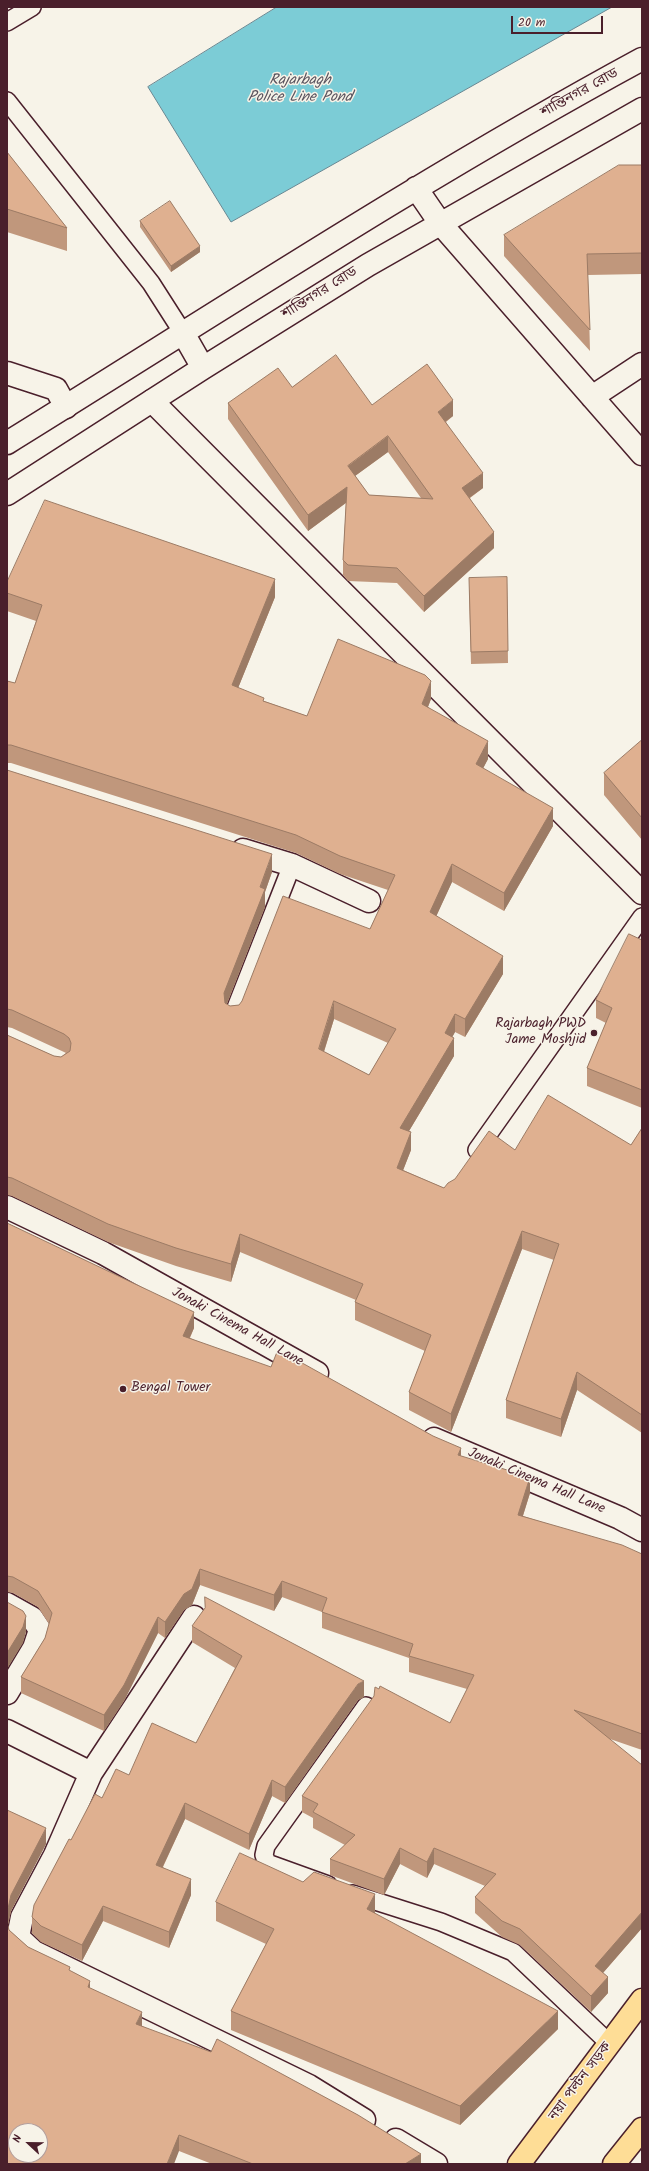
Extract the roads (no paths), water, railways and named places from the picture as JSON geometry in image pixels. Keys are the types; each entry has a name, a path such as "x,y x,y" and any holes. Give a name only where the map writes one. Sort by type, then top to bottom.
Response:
{"main road":[{"name":"নয়া পল্টন সড়ক","path":"519,2164 642,2000"},
{"path":"614,2164 642,2129"}],"street":[{"name":"শান্তিনগর রোড","path":"7,443 416,188 570,98 642,59"},
{"name":"শান্তিনগর রোড","path":"7,494 203,368 368,265 642,109"},
{"path":"416,188 440,223 642,454"},
{"path":"183,333 203,368"},
{"path":"592,397 642,364"},
{"path":"7,373 56,389 66,407"},
{"path":"152,401 642,892"},
{"path":"226,844 292,865 369,901"},
{"name":"Jonaki Cinema Hall Lane","path":"7,1207 103,1253 336,1384"},
{"name":"Jonaki Cinema Hall Lane","path":"419,1430 439,1441 620,1518 642,1530"},
{"path":"7,1604 32,1618 40,1630 34,1648 7,1693"},
{"path":"194,1617 91,1773 54,1855 22,1917 18,1937 34,1952 309,2086 436,2164"},
{"path":"7,1731 91,1773"}],"lane":[{"path":"7,22 32,7"},
{"path":"7,101 151,283 183,333"},
{"path":"233,1015 292,865"},
{"path":"465,1166 642,916"},
{"path":"366,1706 266,1846 264,1855 267,1863 383,1905 441,1922 513,1952 610,2044"}],"water":[{"name":"Rajarbagh Police Line Pond","path":"277,7 612,7 231,222 148,87"}],"place":[{"name":"Rajarbagh PWD Jame Moshjid","path":"594,1033"},
{"name":"Bengal Tower","path":"123,1389"}]}
